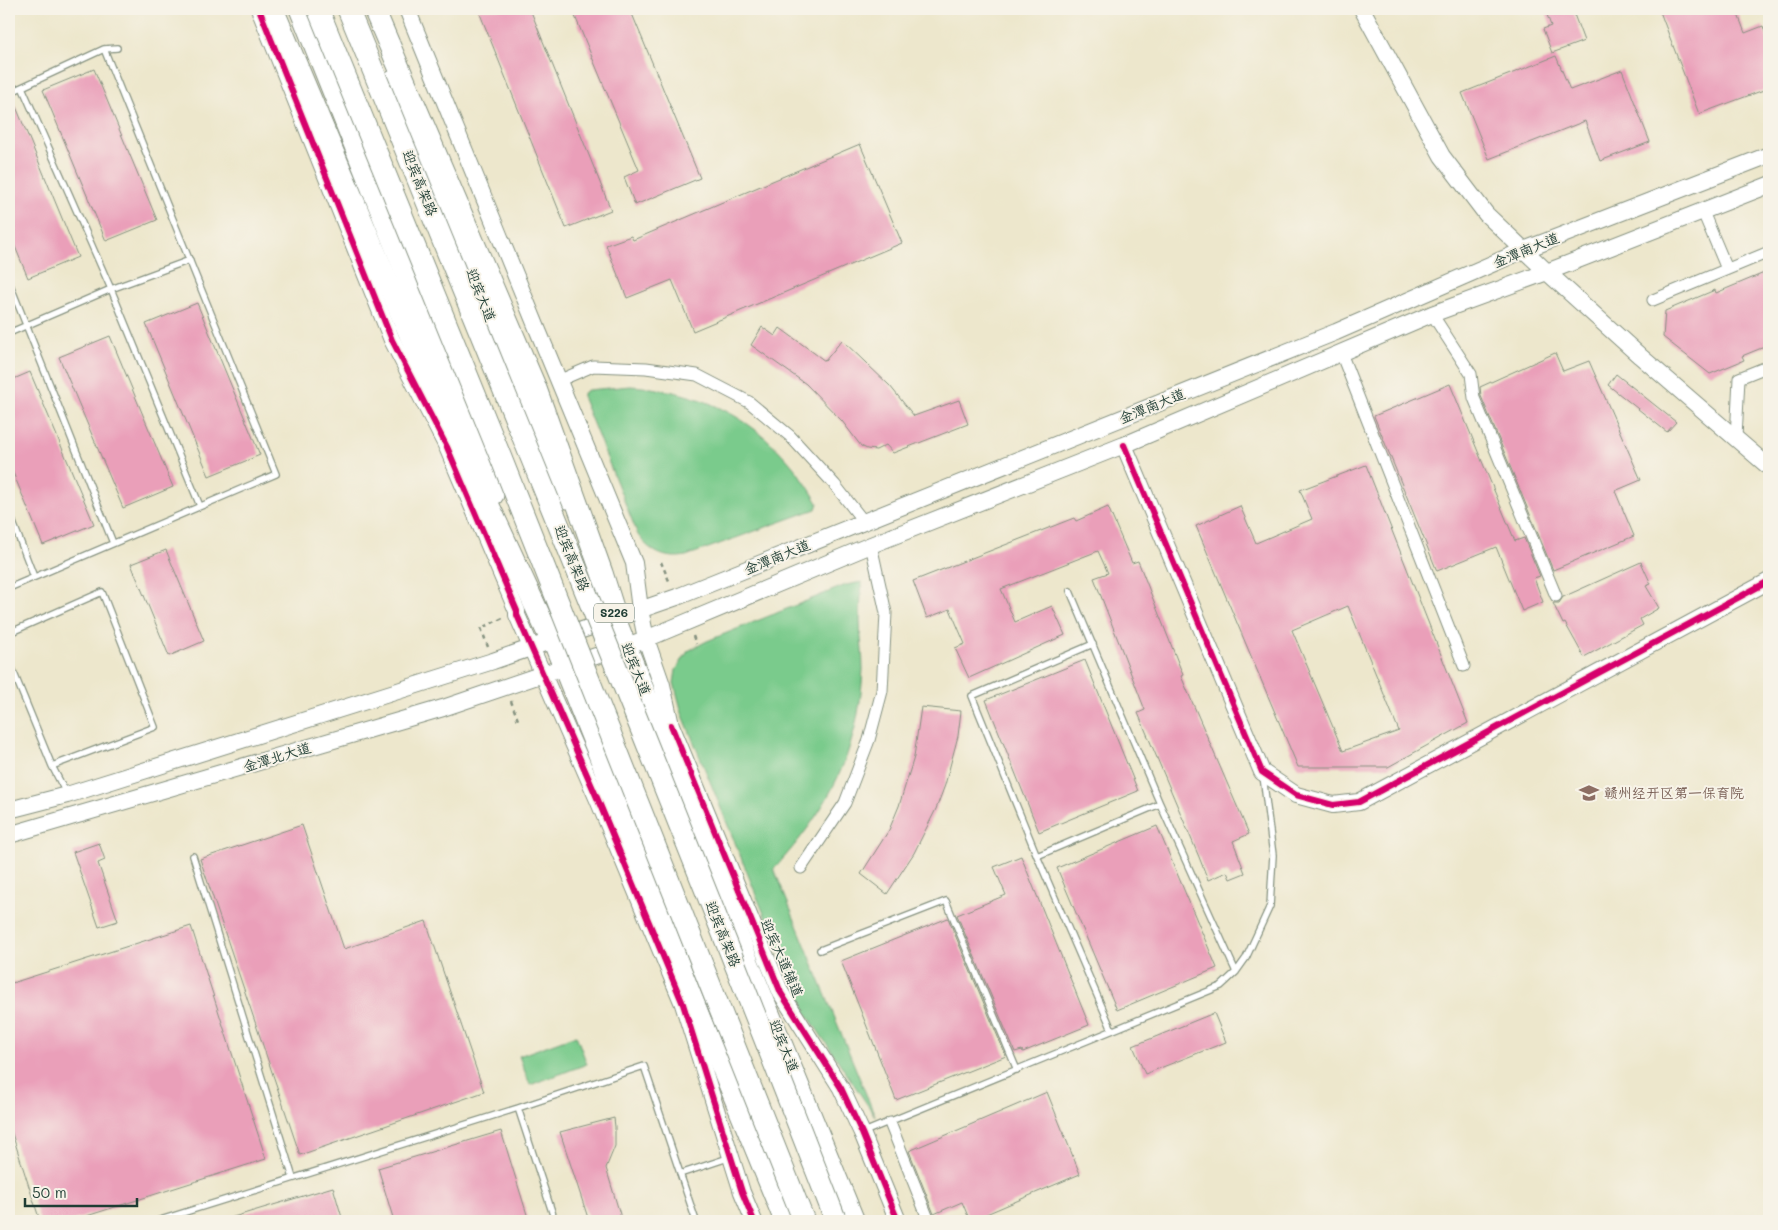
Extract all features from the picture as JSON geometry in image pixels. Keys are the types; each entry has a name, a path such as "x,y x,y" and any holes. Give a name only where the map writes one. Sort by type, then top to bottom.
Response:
{"highway":[{"path":"273,9 541,644"},
{"name":"迎宾高架路","path":"318,9 499,453 804,1221"},
{"name":"迎宾高架路","path":"348,9 751,1002 836,1221"},
{"path":"374,9 535,386 602,573 616,618"}],"main road":[{"path":"300,9 519,557 541,644 561,667 591,736 692,996 784,1221"},
{"name":"迎宾大道","path":"364,9 616,618 749,962 855,1221"}],"street":[{"path":"258,9 392,340 447,447 541,644 543,673 683,1004 751,1221"},
{"name":"迎宾大道辅道","path":"408,9 558,381 634,563 646,639 662,685 671,725 782,993 841,1088 862,1133 898,1221"},
{"path":"1362,9 1442,156 1486,214 1640,356 1769,467"},
{"name":"金潭南大道","path":"541,644 677,597 1327,336 1524,250 1769,155"},
{"name":"金潭南大道","path":"543,673 646,639 871,545 1124,445 1432,314 1547,272 1769,185"},
{"path":"1703,212 1727,269"},
{"path":"1653,300 1769,252"},
{"path":"1432,314 1471,374 1474,398 1556,596"},
{"path":"1341,352 1464,666"},
{"path":"558,381 593,366 646,368 697,376 749,402 790,436 835,485 864,522"},
{"path":"1736,438 1739,378 1769,366"},
{"path":"1124,445 1262,772 1296,796 1333,805 1359,802 1769,581"},
{"path":"801,868 845,803 869,740 882,691 886,613 871,545"},
{"name":"金潭北大道","path":"9,810 67,795 493,661 541,644"},
{"name":"金潭北大道","path":"9,835 443,708 543,673"},
{"path":"890,1123 929,1221"}],"lane":[{"path":"9,92 104,49 116,48"},
{"path":"9,588 276,474 104,49"},
{"path":"22,87 111,289 200,506"},
{"path":"9,333 111,289 190,260"},
{"path":"9,282 114,543"},
{"path":"9,512 34,577"},
{"path":"1070,591 1160,804 1236,972"},
{"path":"9,633 102,592 155,728 52,766"},
{"path":"1093,644 972,696 1037,856 1112,1030"},
{"path":"9,661 52,766 67,795"},
{"path":"862,1133 1221,986 1236,972 1246,958 1270,906 1273,855 1262,772"},
{"path":"1037,856 1160,804"},
{"path":"193,856 293,1178"},
{"path":"820,950 946,901 1017,1070"},
{"path":"157,1221 518,1108 644,1066 696,1221"},
{"path":"518,1108 555,1221"},
{"path":"680,1174 731,1157"},
{"path":"9,1214 11,1221"}],"green space":[{"path":"630,386 660,389 689,396 715,406 739,419 762,435 782,454 801,477 818,503 816,509 686,556 665,556 653,550 638,535 583,399 583,393 588,390"},
{"path":"862,582 860,620 863,669 855,727 848,753 838,778 811,824 774,869 875,1116 802,1007 682,713 674,683 676,670 688,651 707,641 846,585"},
{"path":"576,1035 587,1064 530,1085 519,1056"}],"building":[{"path":"478,9 530,9 611,210 566,228"},
{"path":"572,9 630,9 700,178 635,205 624,177 639,170"},
{"path":"1545,9 1572,9 1584,41 1552,53 1543,29 1551,26"},
{"path":"1659,9 1736,9 1745,33 1763,26 1769,44 1769,88 1699,114"},
{"path":"1556,56 1570,90 1622,70 1650,142 1600,161 1585,121 1489,159 1462,93"},
{"path":"94,69 157,220 106,241 43,90"},
{"path":"12,97 78,257 28,278 9,232 9,98"},
{"path":"860,144 902,243 693,331 672,280 627,298 606,245 631,236 633,240"},
{"path":"1769,271 1769,345 1742,356 1744,360 1710,374 1663,337 1665,311 1715,290 1716,293"},
{"path":"197,303 260,455 209,476 146,324"},
{"path":"762,327 775,336 780,328 825,361 842,340 890,386 914,416 959,400 968,424 893,453 886,445 876,450 867,449 861,446 842,421 806,384 751,345"},
{"path":"110,336 173,487 123,508 59,357"},
{"path":"1555,353 1563,371 1589,361 1641,480 1615,491 1634,536 1553,570 1481,396 1480,387"},
{"path":"30,372 94,524 43,545 9,463 9,381"},
{"path":"1616,374 1676,422 1667,432 1608,385"},
{"path":"1450,384 1515,541 1524,538 1540,576 1534,578 1543,602 1522,611 1496,547 1437,571 1374,416"},
{"path":"1366,465 1468,723 1388,767 1298,767 1196,526 1240,506 1256,543 1312,519 1300,490","holes":["1348,606 1399,731 1343,751 1292,630"]},
{"path":"1108,507 1132,563 1138,561 1183,675 1181,676 1249,834 1233,841 1245,873 1230,879 1227,872 1208,880 1138,713 1145,710 1094,578 1108,573 1098,551 1001,589 1015,622 1052,606 1065,635 969,678 955,648 965,644 950,609 927,618 913,581 1074,518 1076,521"},
{"path":"166,550 204,641 169,656 131,564"},
{"path":"1641,562 1651,584 1646,586 1659,608 1640,619 1643,625 1584,657 1565,623 1563,624 1553,603 1559,603 1563,597"},
{"path":"1085,660 1138,791 1039,832 986,700"},
{"path":"921,707 961,711 958,736 945,785 936,809 914,853 887,894 861,874 889,830 899,806 914,757"},
{"path":"302,825 344,949 426,921 484,1092 300,1155 200,859"},
{"path":"1157,826 1217,968 1117,1010 1057,868"},
{"path":"99,843 105,860 98,863 118,921 99,927 73,852"},
{"path":"1021,856 1089,1025 1023,1052 1022,1050 1015,1052 957,915 1006,895 994,867"},
{"path":"948,918 1006,1056 896,1100 841,961"},
{"path":"191,926 266,1159 71,1221 40,1221 9,1124 9,984"},
{"path":"1214,1013 1226,1042 1145,1074 1133,1046"},
{"path":"1047,1092 1080,1174 970,1221 962,1202 934,1214 909,1151"},
{"path":"614,1118 615,1146 606,1168 622,1221 589,1221 560,1132"},
{"path":"501,1131 529,1221 394,1221 378,1168"},
{"path":"333,1187 343,1221 230,1221 230,1218"}],"cycle path":[{"path":"259,9 392,340 447,447 683,1004 742,1192 754,1221"},
{"path":"1124,445 1262,772 1296,795 1333,805 1359,802 1769,581"},
{"path":"671,725 781,993 841,1088 862,1133 898,1221"}],"place":[{"name":"赣州经开区第一保育院","path":"1589,793"}]}
